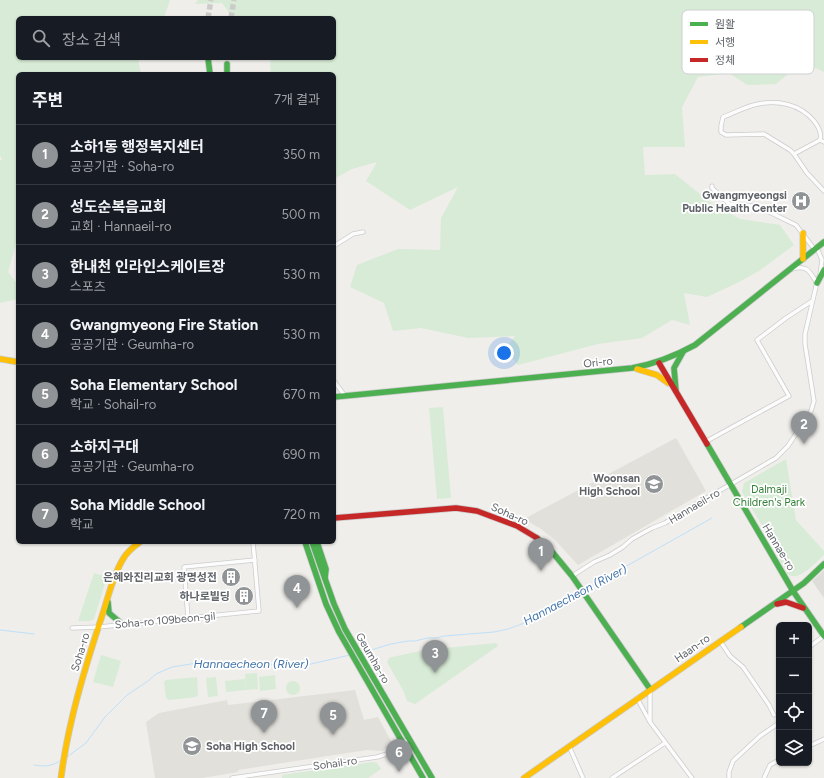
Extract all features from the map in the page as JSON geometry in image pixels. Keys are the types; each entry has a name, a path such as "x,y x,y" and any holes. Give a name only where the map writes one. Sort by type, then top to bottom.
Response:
{"main road":[{"path":"208,60 210,72"},
{"path":"227,64 227,72"},
{"path":"803,233 804,259"},
{"name":"Ori-ro","path":"336,398 632,368 659,363 695,345 824,242"},
{"path":"817,283 824,270"},
{"path":"676,393 673,373 674,368 683,352"},
{"path":"0,359 16,362"},
{"name":"Hannae-ro","path":"659,363 793,591 824,636"},
{"path":"632,368 658,375 666,381 676,393"},
{"name":"Soha-ro","path":"336,518 456,508 477,511 517,526 534,536 549,548 578,582 650,689"},
{"name":"Soha-ro","path":"61,778 65,745 71,717 99,627 120,563 130,549 137,544"},
{"name":"Geumha-ro","path":"306,544 326,604 347,646 423,778"},
{"name":"Geumha-ro","path":"313,544 334,604 354,645 432,778"},
{"path":"318,544 326,569 325,580"},
{"name":"Haan-ro","path":"524,778 793,591 824,564"},
{"path":"108,600 109,612 122,624"},
{"path":"771,606 781,602 786,602 805,609"}],"street":[{"path":"794,154 822,141 821,133 816,124 811,118 800,110 787,104 774,102 757,104 723,117 721,132 726,134 764,134 790,150 807,173 824,191"},
{"path":"712,186 712,188 730,204 757,206 796,225 816,249"},
{"path":"336,245 353,234 363,232"},
{"name":"Hannaeil-ro","path":"572,576 594,562 616,552 632,538 665,523 783,452 811,411 814,401 805,344 805,334 812,301 822,266 822,257 816,249"},
{"path":"790,269 801,268 809,270 817,283"},
{"path":"705,442 788,396 757,340 812,301"},
{"path":"336,384 345,396"},
{"path":"188,618 184,566 255,560 253,544"},
{"name":"Soha-ro 109beon-gil","path":"72,628 99,627 259,611 255,560"},
{"path":"812,645 824,636"},
{"path":"720,641 730,656 743,667 769,705 774,715"},
{"path":"650,689 650,722"},
{"path":"637,698 650,722 692,778"},
{"path":"729,778 729,772 733,761 760,736 776,725"},
{"name":"Sohail-ro","path":"232,778 377,758 387,754 409,739"},
{"path":"812,745 824,739"},
{"path":"612,778 665,743"},
{"path":"569,746 583,778"},
{"path":"764,778 770,765 776,762"}],"shaded area":[{"path":"676,438 706,491 578,565 555,540 541,529 524,519"},
{"path":"824,570 824,598 812,581"},
{"path":"355,690 364,720 378,717 392,743 382,751 367,750 238,770 238,772 202,778 155,778 146,722 159,713 227,700 228,705"}],"green space":[{"path":"0,0 170,0 165,16 16,16 16,60 138,60 141,72 16,72 16,244 8,272 16,282 16,299 0,303 0,160 2,160 0,155"},
{"path":"198,0 824,0 824,72 814,67 814,10 682,10 682,74 721,74 698,77 682,107 685,147 643,147 645,175 675,174 715,206 740,219 780,225 794,245 759,271 707,297 684,293 690,325 672,320 642,338 598,344 518,365 506,349 515,336 468,338 421,328 393,331 384,303 350,287 357,265 398,249 440,250 441,218 458,187 410,210 366,181 377,162 352,169 336,178 336,72 271,72 270,67 271,60 336,60 336,16 232,16 222,3 195,4"},
{"path":"730,74 788,74 776,84 747,85"},
{"path":"443,407 451,498 437,499 429,408"},
{"name":"Dalmaji Children's Park","path":"786,459 796,520 824,551 824,555 802,574 797,576 788,574 772,547 770,539 742,492 744,483"},
{"path":"94,573 107,577 94,619 90,621 78,621"},
{"path":"496,643 498,646 415,704 407,701 403,690 387,662 389,658 392,657 425,650"},
{"path":"101,655 121,661 113,687 93,682"},
{"path":"257,673 258,689 246,690 245,674"},
{"path":"275,675 276,689 260,691 259,677"},
{"path":"197,677 198,695 196,697 169,700 166,698 164,682 166,680"},
{"path":"216,677 218,696 208,697 206,678"},
{"path":"245,679 246,690 226,692 225,681"},
{"path":"293,681 298,683 300,688 298,693 293,695 288,693 286,688 288,683"},
{"path":"373,762 377,763 381,769 368,778 282,778 282,775"}],"waterway":[{"name":"Hannaecheon (River)","path":"584,590 712,518"},
{"name":"Hannaecheon (River)","path":"361,653 391,644 408,641 444,636 494,632 508,629 530,621 580,593"},
{"path":"0,630 34,634"},
{"name":"Hannaecheon (River)","path":"67,757 86,743 105,717 127,695 156,674 172,667 197,663 284,665 311,664 350,655"},
{"name":"Hannaecheon (River)","path":"34,765 48,766 60,761"}],"tunnel":[{"path":"208,16 211,0"},
{"path":"231,16 234,0"}],"traffic: fast":[{"path":"208,60 210,72"},
{"path":"227,64 227,72"},
{"path":"336,397 632,368 657,362 695,345 824,242"},
{"path":"817,283 824,270"},
{"path":"676,391 674,368 683,352"},
{"path":"707,444 793,591 824,636"},
{"path":"537,538 549,548 572,576 650,689"},
{"path":"306,544 326,604 339,632 423,778"},
{"path":"313,544 334,604 345,629 432,778"},
{"path":"318,544 326,569 325,578"},
{"path":"741,627 804,583 824,564"},
{"path":"108,602 109,613 122,624"}],"traffic: slow":[{"path":"803,233 803,259"},
{"path":"0,359 16,362"},
{"path":"637,369 657,375 668,383"},
{"path":"61,778 77,697 113,581 125,556 138,544"},
{"path":"524,778 741,627"}],"traffic: jam":[{"path":"659,363 707,444"},
{"path":"336,518 456,508 477,511 517,526 537,538"},
{"path":"777,604 786,602 803,608"}],"place":[{"name":"Gwangmyeongsi Public Health Center","path":"801,201"},
{"name":"성도순복음교회","path":"804,444"},
{"name":"Woonsan High School","path":"654,484"},
{"name":"소하1동 행정복지센터","path":"541,571"},
{"name":"은혜와진리교회 광명성전","path":"231,577"},
{"name":"하나로빌딩","path":"244,596"},
{"name":"Gwangmyeong Fire Station","path":"297,608"},
{"name":"한내천 인라인스케이트장","path":"435,673"},
{"name":"Soha Middle School","path":"264,733"},
{"name":"Soha Elementary School","path":"333,735"},
{"name":"Soha High School","path":"192,746"},
{"name":"소하지구대","path":"399,772"}]}
